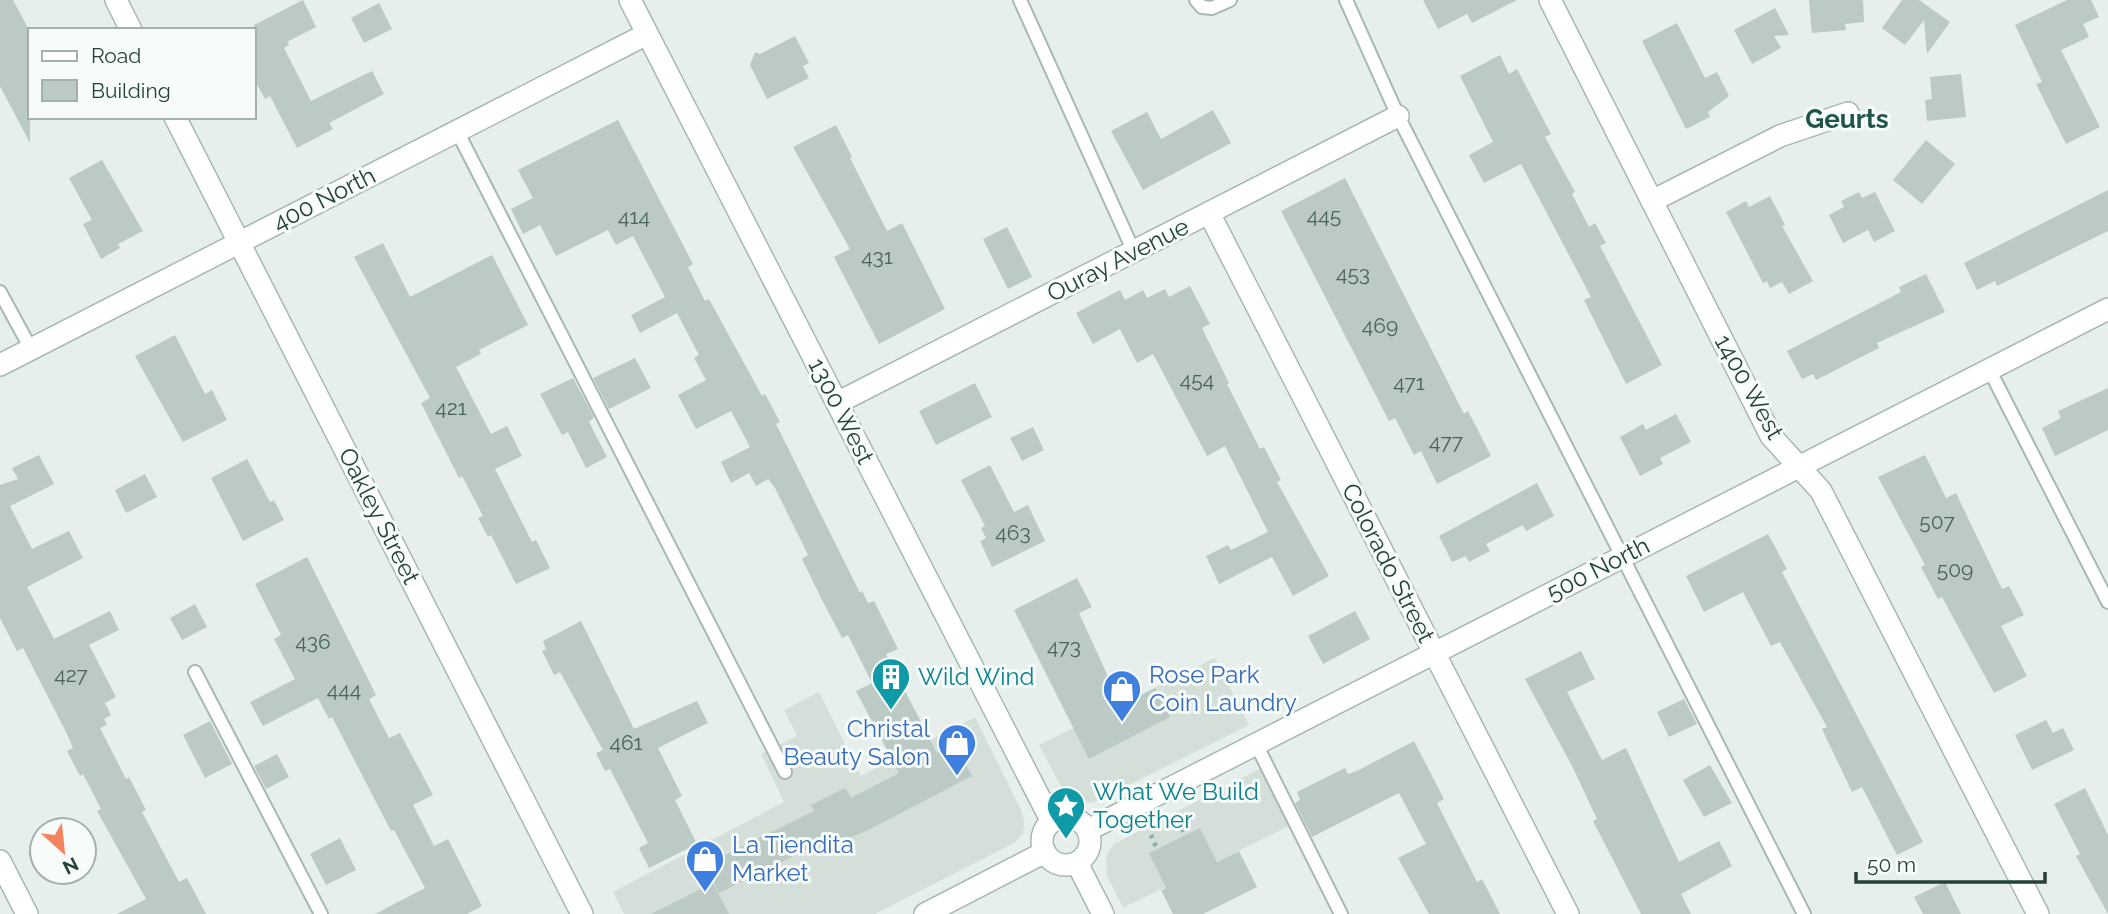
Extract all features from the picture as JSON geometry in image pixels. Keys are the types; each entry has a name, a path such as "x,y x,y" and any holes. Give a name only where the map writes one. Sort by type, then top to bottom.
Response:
{"street":[{"path":"116,0 130,28"},
{"name":"1300 West","path":"630,0 1052,822"},
{"name":"1400 West","path":"1550,0 1771,436 1821,491 2038,914"},
{"name":"400 North","path":"0,365 647,34"},
{"path":"1652,201 1780,136 1848,113"},
{"name":"Ouray Avenue","path":"837,403 1398,116"},
{"name":"Oakley Street","path":"177,119 582,914"},
{"name":"Colorado Street","path":"1209,213 1568,914"},
{"name":"500 North","path":"1088,830 2108,309"},
{"path":"1072,817 1088,830 1089,849 1077,863 1056,862 1045,852 1043,837 1052,822 1072,817"},
{"path":"925,914 1045,852"},
{"path":"1077,863 1103,914"},
{"path":"3,874 27,914"}],"lane":[{"path":"1020,0 1134,252"},
{"path":"1196,0 1202,7 1212,8 1230,0"},
{"path":"1346,0 1398,116 1804,914"},
{"path":"457,131 785,772"},
{"path":"0,292 31,349"},
{"path":"1989,369 2108,602"},
{"path":"195,672 321,914"},
{"path":"1256,744 1341,914"}],"path":[{"path":"1178,821 1185,835"},
{"path":"1151,835 1157,849"}],"shaded area":[{"path":"1215,658 1249,725 1095,802 1084,803 1064,792 1039,745"},
{"path":"819,692 861,776 975,717 1021,810 1023,834 1014,843 875,914 624,914 613,892 784,802 761,754 797,736 784,710"},
{"path":"1265,766 1295,823 1123,908 1107,876 1106,856 1114,844"}],"building":[{"path":"0,0 13,0 28,28 30,143 0,86"},
{"path":"303,0 316,27 287,42 289,45 284,48 311,101 372,71 384,94 329,123 333,129 297,148 270,96 265,99 256,83 254,25"},
{"path":"1423,0 1517,0 1472,23 1467,14 1438,29"},
{"path":"1809,0 1863,0 1864,22 1845,24 1846,30 1812,33"},
{"path":"1902,0 1919,0 1950,22 1927,54 1924,20 1905,45 1882,28"},
{"path":"2067,0 2091,0 2099,17 2083,24 2089,37 2061,50 2100,127 2066,144 2036,84 2042,82 2015,25"},
{"path":"379,3 392,29 364,43 351,18"},
{"path":"1775,8 1789,35 1774,36 1781,48 1752,64 1734,30"},
{"path":"1677,23 1705,78 1717,72 1729,96 1708,112 1710,117 1686,129 1642,41"},
{"path":"795,36 809,63 803,66 809,78 767,99 750,65 755,52 760,54"},
{"path":"1500,55 1509,74 1517,69 1551,134 1545,137 1575,192 1572,194 1589,227 1595,223 1606,243 1600,246 1662,365 1626,384 1584,300 1591,297 1521,164 1484,183 1469,155 1493,142 1460,76"},
{"path":"1961,74 1966,117 1927,121 1925,100 1932,99 1930,77"},
{"path":"1213,110 1231,143 1143,190 1111,131 1147,112 1161,139"},
{"path":"618,120 693,264 688,267 705,301 709,299 762,396 765,394 780,422 776,424 860,593 862,591 868,603 874,601 898,649 886,654 937,753 955,743 972,776 870,829 832,846 828,839 719,893 705,865 814,811 811,805 845,788 851,798 899,773 856,691 872,683 848,635 842,638 821,598 802,559 808,555 775,488 768,479 756,486 749,473 731,483 721,462 750,447 731,411 696,429 678,395 706,380 694,358 699,355 677,313 640,333 631,315 665,297 633,236 616,245 608,230 556,256 540,225 523,234 511,209 533,198 518,170"},
{"path":"836,125 887,231 902,223 945,309 879,344 834,257 850,249 793,147"},
{"path":"1926,140 1955,164 1922,204 1893,180"},
{"path":"102,160 143,231 118,244 120,248 101,259 83,224 92,220 69,178"},
{"path":"1345,178 1464,414 1468,411 1491,456 1437,484 1421,451 1414,455 1395,418 1389,421 1281,211"},
{"path":"2108,190 2108,231 1997,286 1995,281 1977,290 1964,263"},
{"path":"1859,192 1862,198 1875,192 1895,231 1874,242 1868,230 1843,243 1829,215 1844,207 1841,201"},
{"path":"1770,196 1785,225 1782,226 1813,281 1789,294 1782,282 1770,288 1767,281 1763,283 1726,212 1746,201 1749,207"},
{"path":"1007,227 1032,277 1008,289 983,239"},
{"path":"383,243 410,297 492,255 528,325 479,350 481,354 456,367 491,434 507,426 522,456 495,469 532,542 536,540 550,568 516,584 491,535 488,537 478,518 483,516 462,476 459,478 421,403 430,398 354,257"},
{"path":"1926,274 1945,312 1877,343 1879,348 1816,380 1813,374 1802,379 1787,351 1901,292 1899,287"},
{"path":"1190,286 1210,324 1202,328 1229,383 1227,384 1260,449 1264,447 1281,480 1277,482 1329,576 1293,596 1272,557 1219,584 1206,556 1228,545 1231,550 1268,532 1225,446 1207,456 1153,354 1137,363 1120,329 1093,344 1076,313 1120,290 1125,300 1143,290 1147,298 1165,289 1169,297"},
{"path":"175,335 205,394 212,390 227,420 183,442 135,356"},
{"path":"635,358 651,388 609,409 593,378"},
{"path":"573,378 594,417 589,422 607,457 586,468 568,432 562,435 540,394"},
{"path":"975,383 992,417 936,445 919,411"},
{"path":"2108,388 2108,430 2055,456 2042,428 2061,418 2058,411"},
{"path":"1676,414 1691,442 1660,458 1663,464 1640,476 1620,437 1643,424 1646,430"},
{"path":"1033,427 1044,450 1022,461 1010,438"},
{"path":"39,455 54,484 10,506 32,549 69,531 83,558 27,587 54,639 110,611 119,630 89,645 116,697 105,703 111,715 104,719 107,725 100,728 126,779 129,777 146,810 142,812 179,882 187,878 206,914 117,914 146,899 97,811 101,809 83,774 80,776 67,751 73,748 23,648 17,651 0,618 0,485 18,479 12,468"},
{"path":"1925,455 1946,498 1956,493 2002,589 2009,586 2024,615 2001,626 2027,676 1994,693 1942,597 1938,599 1921,567 1925,565 1878,477"},
{"path":"247,459 270,502 274,500 284,520 243,541 211,478"},
{"path":"990,465 1014,512 1028,505 1045,541 992,567 980,541 986,538 981,528 985,526 961,480"},
{"path":"145,474 157,497 126,513 115,490"},
{"path":"1537,483 1554,516 1526,531 1523,525 1486,544 1490,551 1469,562 1466,556 1452,562 1439,536"},
{"path":"1768,534 1787,569 1782,572 1923,842 1897,855 1862,787 1852,792 1822,729 1827,727 1780,642 1771,646 1743,592 1704,612 1686,576"},
{"path":"307,557 376,695 369,699 389,738 400,733 433,795 413,805 434,846 448,839 482,906 467,914 375,914 425,888 394,830 391,831 332,717 329,719 318,698 263,726 250,702 295,679 274,639 281,635 255,584"},
{"path":"1077,578 1092,607 1079,613 1121,705 1155,688 1170,717 1089,759 1014,610"},
{"path":"195,604 207,627 182,640 170,618"},
{"path":"1355,611 1370,639 1323,664 1308,636"},
{"path":"581,621 634,729 697,701 708,723 658,748 682,796 675,800 697,844 649,868 639,848 648,843 610,769 605,771 596,753 603,750 560,672 554,675 542,651 546,649 543,641"},
{"path":"1581,651 1595,679 1567,692 1602,760 1626,748 1679,862 1719,841 1732,866 1681,894 1691,914 1641,914 1593,821 1597,819 1572,766 1525,679"},
{"path":"1684,699 1697,724 1669,737 1657,712"},
{"path":"2046,720 2053,733 2063,728 2074,750 2032,770 2015,735"},
{"path":"210,721 232,764 205,778 183,735"},
{"path":"1414,741 1444,799 1437,803 1477,882 1482,879 1500,914 1429,914 1398,858 1426,844 1399,793 1312,837 1295,803 1300,800 1297,792 1345,768 1348,774 1357,771"},
{"path":"277,754 289,777 266,789 254,766"},
{"path":"1710,765 1732,803 1704,817 1683,780"},
{"path":"2085,788 2108,835 2108,914 2076,856 2080,854 2054,804"},
{"path":"1200,828 1217,862 1239,851 1257,887 1203,914 1173,914 1161,890 1166,888 1149,853"},
{"path":"340,838 356,870 326,885 310,854"},
{"path":"1945,882 1961,914 1923,914 1914,897"},
{"name":"La Tiendita Market","path":"713,883 729,914 651,914"}],"place":[{"name":"Wild Wind","path":"891,711"},
{"name":"Rose Park Coin Laundry","path":"1122,723"},
{"name":"Christal Beauty Salon","path":"957,777"},
{"name":"What We Build Together","path":"1066,840"},
{"name":"La Tiendita Market","path":"705,893"}],"district":[{"name":"Geurts","path":"1847,119"}]}
